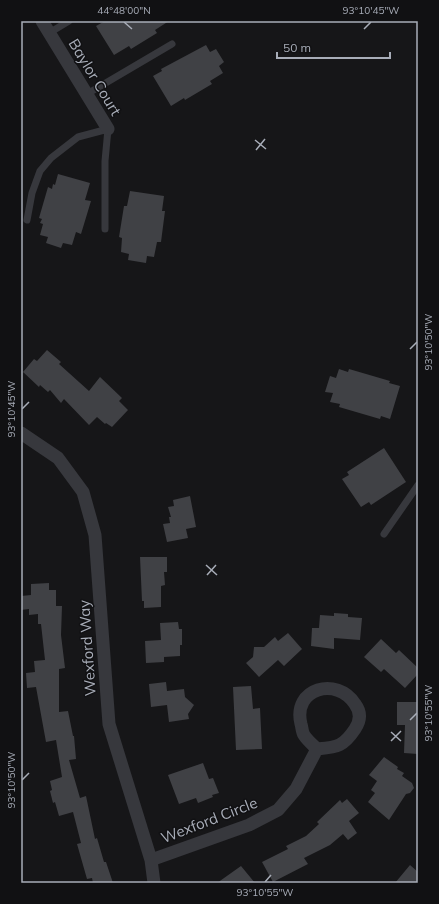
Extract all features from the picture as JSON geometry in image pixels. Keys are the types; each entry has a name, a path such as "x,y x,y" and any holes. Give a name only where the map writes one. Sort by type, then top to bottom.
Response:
{"street":[{"name":"Baylor Court","path":"42,21 108,129"},
{"name":"Wexford Way","path":"21,433 58,458 82,492 95,535 109,724 151,860 154,883"},
{"path":"327,688 341,690 352,698 360,710 359,724 350,738 336,747 317,749 304,735 299,717 303,700 314,691 327,688"},
{"name":"Wexford Circle","path":"151,860 249,825 278,810 296,789 317,749"}],"lane":[{"path":"49,33 69,21"},
{"path":"87,94 172,44"},
{"path":"26,220 32,193 40,172 51,158 78,137 108,129 105,161 105,229"},
{"path":"384,534 418,485"}],"building":[{"path":"105,21 169,21 155,30 157,33 131,49 129,46 114,55 96,26"},
{"path":"206,45 210,52 216,49 224,62 219,66 223,73 210,81 212,84 185,100 184,98 171,106 153,76 162,71 161,69"},
{"path":"58,174 90,183 85,200 91,201 81,234 76,232 72,245 63,243 61,248 46,243 48,237 40,235 43,224 40,223 42,219 39,218 48,187 52,189 53,184 55,185"},
{"path":"130,191 164,196 162,211 165,211 161,242 157,242 154,257 147,256 146,263 128,260 129,254 121,252 122,238 119,237 124,206 127,206"},
{"path":"47,350 61,362 59,364 89,391 100,377 122,398 119,401 128,410 112,427 106,423 105,424 97,417 89,425 64,399 61,403 50,390 48,392 40,385 39,387 23,372 34,359 37,361"},
{"path":"339,369 348,372 349,369 390,381 389,383 400,386 390,419 381,416 380,419 339,407 340,404 330,402 333,393 325,392 330,376 336,378"},
{"path":"384,448 406,482 371,505 369,502 361,507 342,479 349,475 347,472"},
{"path":"190,496 196,527 186,529 188,538 167,542 163,524 170,523 169,517 171,517 168,507 174,506 173,500"},
{"path":"140,557 167,557 167,572 164,572 165,585 161,586 161,607 144,608 144,601 142,601"},
{"path":"49,583 49,590 56,590 56,606 62,606 61,635 65,668 59,669 59,712 68,711 74,736 76,759 69,760 80,798 86,796 95,839 97,838 104,862 106,862 113,883 93,883 92,878 87,879 77,844 81,843 73,812 59,816 55,802 53,803 50,791 52,790 50,781 62,777 56,740 46,742 36,687 27,688 26,673 35,672 34,661 45,660 41,624 38,624 38,614 29,615 29,609 21,610 21,596 31,595 31,584"},
{"path":"334,613 348,614 348,617 362,618 360,640 334,638 334,649 311,646 312,628 319,628 320,615 334,616"},
{"path":"178,622 179,629 182,629 180,656 164,657 164,662 146,663 145,641 161,640 160,623"},
{"path":"288,633 302,649 284,666 278,660 259,677 246,663 253,657 254,647 264,647 275,637 278,641"},
{"path":"381,639 396,653 399,650 418,668 418,674 405,688 384,669 381,672 364,657"},
{"path":"166,682 167,691 184,689 185,697 194,705 188,714 189,719 169,722 167,705 151,707 149,684"},
{"path":"251,686 253,709 260,708 262,749 236,750 233,687"},
{"path":"397,702 418,702 418,754 404,753 405,725 397,725"},
{"path":"384,757 398,767 397,769 404,773 402,776 412,783 414,788 410,793 406,794 389,820 368,802 375,793 371,790 377,781 369,775"},
{"path":"203,763 209,779 213,778 219,793 212,795 213,797 198,803 196,798 179,804 168,775"},
{"path":"347,799 359,813 349,821 357,833 348,840 343,834 330,845 304,858 308,864 273,882 262,862 288,849 286,846 306,836 319,824 317,822 340,800 342,803"},
{"path":"410,865 418,872 418,883 395,883"},
{"path":"241,866 255,883 217,883"}]}
